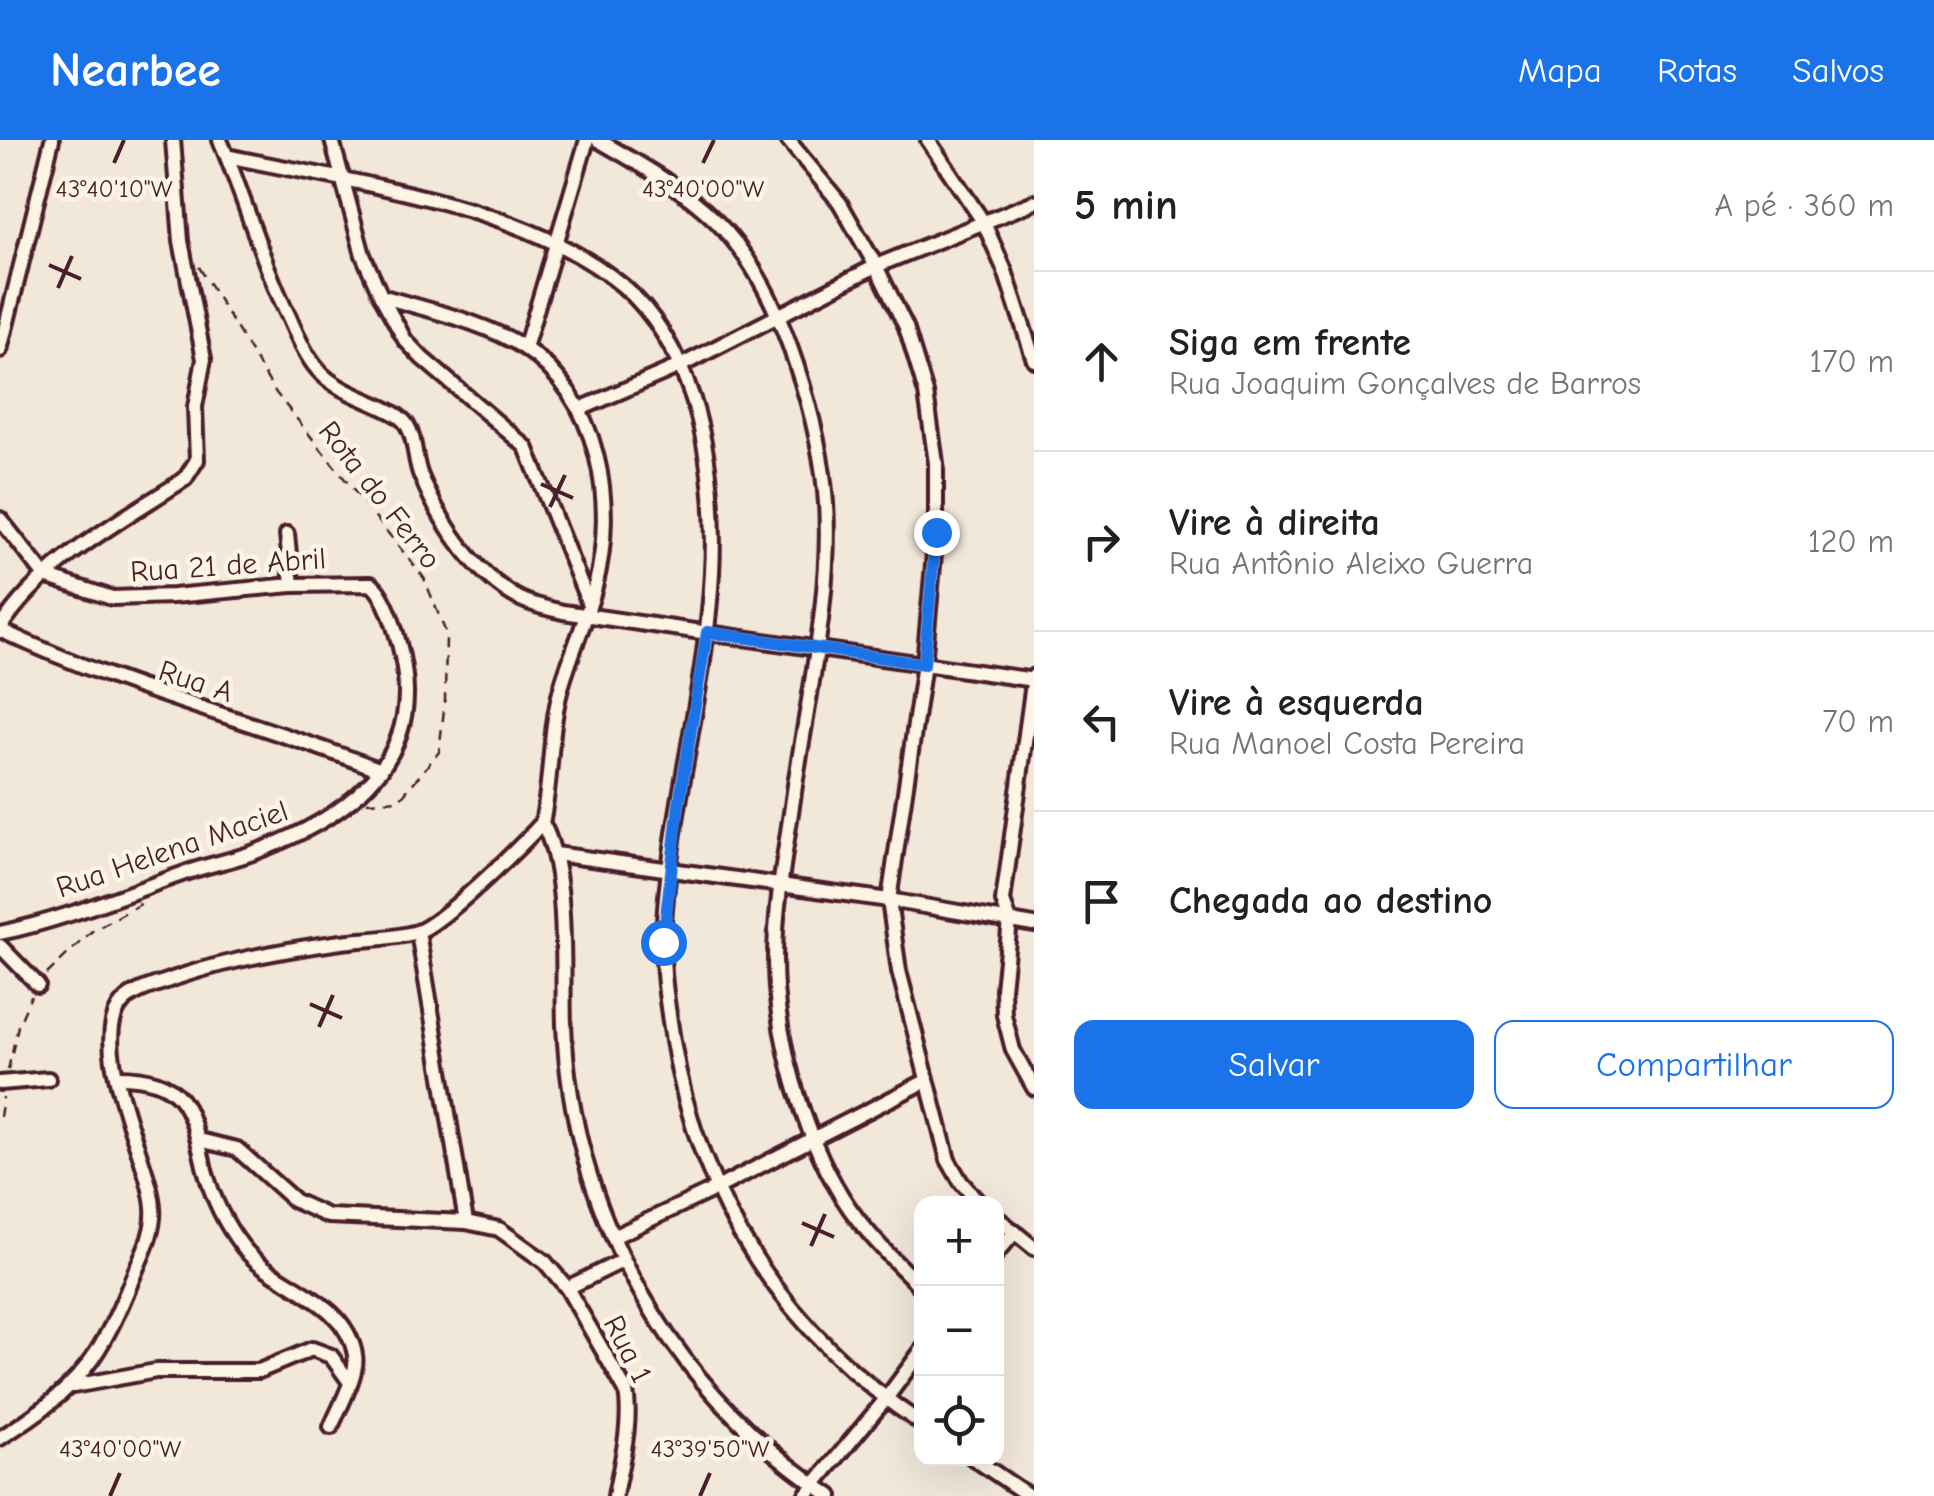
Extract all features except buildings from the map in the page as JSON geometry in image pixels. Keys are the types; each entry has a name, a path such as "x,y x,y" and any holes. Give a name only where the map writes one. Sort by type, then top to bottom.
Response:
{"street":[{"path":"0,350 52,140"},
{"path":"0,629 13,608 45,576 194,469 198,460 195,407 204,359 182,241 174,140"},
{"path":"220,140 261,256 315,367 351,396 391,411 408,426 414,456 429,493 463,548 492,580 528,602 1034,679 1003,901 1010,920 1004,1015 1013,1050 1034,1088"},
{"path":"332,140 363,256 381,296 405,340 422,358 526,446 586,610"},
{"path":"524,348 587,140"},
{"path":"598,140 677,190 716,222 766,289 800,373 815,430 825,492 826,534 816,647 775,932 779,1015 825,1166 858,1219 920,1286"},
{"path":"788,140 840,202 876,266 906,327 926,393 936,462 936,532 924,664 889,900 899,971 948,1160 973,1196"},
{"path":"928,140 984,223 1005,270 1034,360"},
{"path":"227,156 457,206 501,219 556,244 622,285 646,310 682,365 712,477 715,536 707,632 670,868 663,942 666,1000 688,1115 715,1189 742,1240 806,1325 886,1400 914,1419"},
{"path":"580,408 682,365 876,266 1034,202"},
{"path":"381,296 501,335 554,373 580,408 600,466 604,498 598,567 560,693 542,823 555,854 572,1113 622,1261 654,1319 748,1433 810,1491 831,1496"},
{"path":"0,518 45,576"},
{"path":"287,534 292,585"},
{"name":"Rua 21 de Abril","path":"45,576 112,598 292,585 372,584"},
{"name":"Rua Helena Maciel","path":"0,932 256,852 349,804 381,770 406,716 407,684 385,601 372,584"},
{"name":"Rua A","path":"0,629 116,681 381,770"},
{"path":"0,1438 72,1386 108,1338 153,1224 152,1196 117,1077 112,1026 122,1002 146,988 187,973 272,953 418,932 444,915 542,823"},
{"path":"555,854 889,900 1034,925"},
{"path":"418,932 466,1222"},
{"path":"0,946 38,984"},
{"path":"117,1077 158,1082 178,1093 192,1114 215,1198 243,1248 266,1270 322,1304 348,1336 356,1361 331,1427"},
{"path":"3,1083 48,1079"},
{"path":"613,1237 926,1080"},
{"name":"Rua 1","path":"199,1140 237,1149 295,1201 328,1216 466,1222 498,1229 545,1262 567,1288 626,1390 629,1406 615,1496"},
{"path":"1004,1223 1034,1248"},
{"path":"1004,1245 1015,1232"},
{"path":"567,1288 622,1261"},
{"path":"72,1386 156,1371 258,1371 312,1349 331,1356 350,1381"},
{"path":"810,1491 914,1361"},
{"path":"984,1466 1029,1496"}],"path":[{"name":"Rota do Ferro","path":"182,241 276,393 424,578 446,632 445,701 439,752 399,800 349,804"},
{"path":"0,1117 3,1083 18,1026 38,984 92,932 153,896"}],"route":[{"path":"663,942 679,804 707,632 924,664 936,532"}]}
